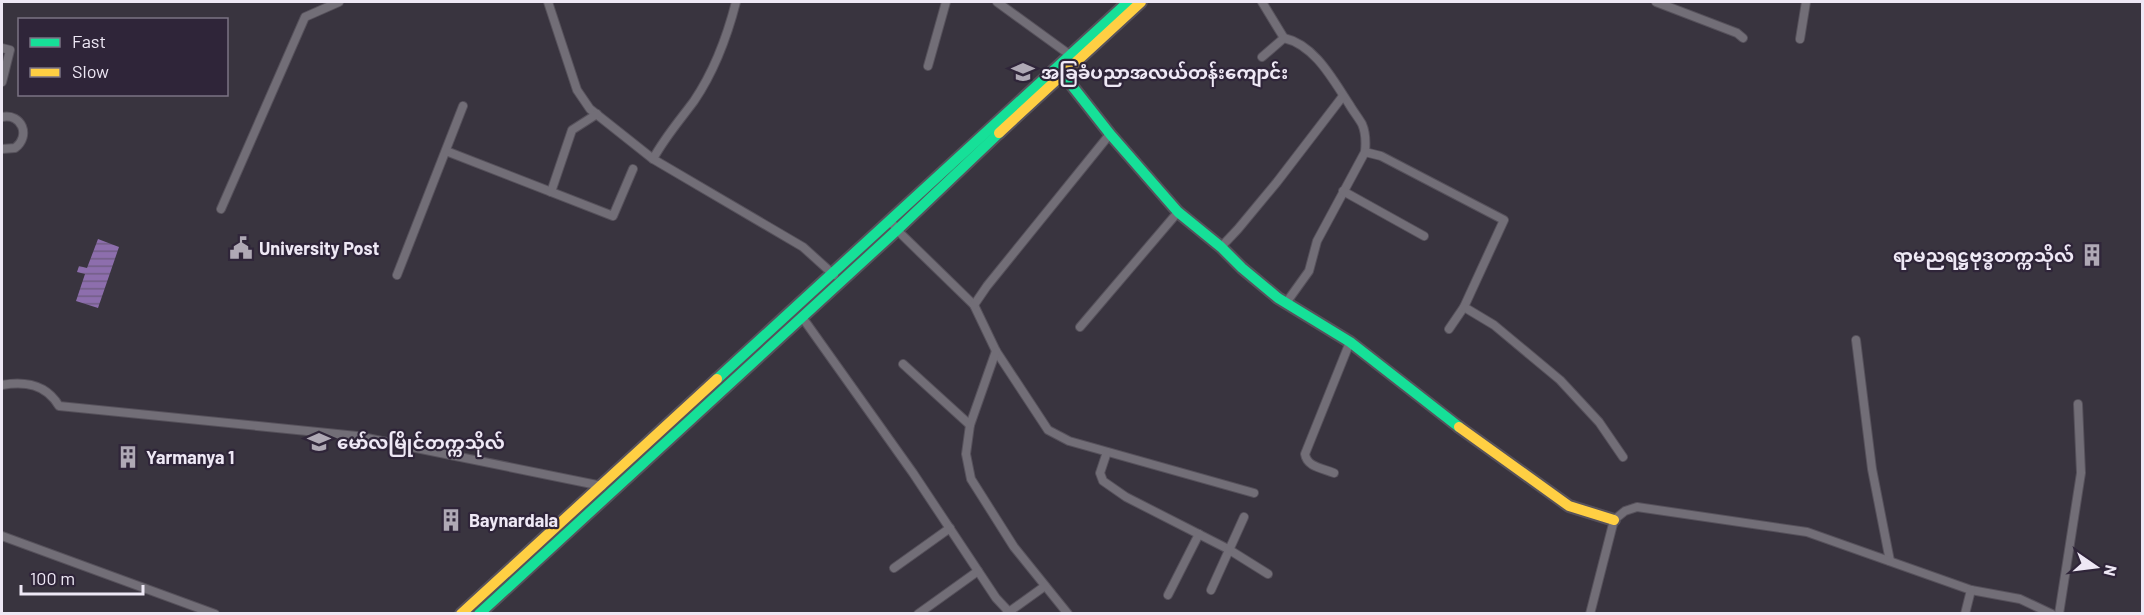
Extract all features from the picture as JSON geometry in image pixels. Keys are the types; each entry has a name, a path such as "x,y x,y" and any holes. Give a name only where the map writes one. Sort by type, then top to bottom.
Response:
{"main road":[{"path":"479,614 802,317 890,220 1128,2"},
{"path":"462,614 601,485 837,277 897,230 1062,73 1141,2"},
{"path":"1062,73 1110,134 1178,212 1221,247 1242,268 1286,303 1350,342 1491,451 1569,506 1614,520"},
{"path":"495,583 504,591"}],"street":[{"path":"221,209 305,17 339,2"},
{"path":"548,2 578,90 590,109 653,159 803,247 837,277"},
{"path":"653,159 665,138 694,101 711,74 726,38 736,2"},
{"path":"928,66 946,2"},
{"path":"997,2 1070,55"},
{"path":"1262,2 1284,38 1300,45 1318,59 1363,125 1366,140 1365,152 1317,241 1309,270 1286,303"},
{"path":"1656,2 1737,33 1743,39"},
{"path":"1800,39 1806,2"},
{"path":"1262,57 1284,38"},
{"path":"2,48 10,50 2,82"},
{"path":"1221,247 1277,182 1343,96"},
{"path":"397,275 463,106"},
{"path":"2,148 15,148 22,141 24,133 16,119 3,114"},
{"path":"551,192 572,130 597,114"},
{"path":"974,305 1110,134"},
{"path":"446,151 613,216 633,169"},
{"path":"1365,152 1381,156 1504,220 1464,307 1449,329"},
{"path":"1344,191 1424,236"},
{"path":"1080,327 1178,212"},
{"path":"890,220 897,230 974,305 996,351 1048,430 1069,441 1254,493"},
{"path":"1464,307 1494,325 1560,380 1599,422 1623,457"},
{"path":"802,317 913,473 996,598 1009,613 1045,586"},
{"path":"1856,340 1872,469 1890,561"},
{"path":"1334,473 1310,464 1305,454 1350,342"},
{"path":"996,351 970,425 966,454 971,479 1014,547 1068,614"},
{"path":"903,364 970,425"},
{"path":"2,385 34,384 52,394 59,406 357,436 616,489"},
{"path":"2059,614 2081,473 2078,404"},
{"path":"1107,452 1100,473 1103,482 1126,497 1228,549 1268,574"},
{"path":"1590,614 1614,520 1625,511 1637,507 1807,532 1971,590 2020,599 2052,614"},
{"path":"1210,590 1244,517"},
{"path":"894,568 950,528"},
{"path":"1168,594 1199,534"},
{"path":"2,536 215,614"},
{"path":"918,614 978,571"},
{"path":"1965,614 1971,590"}],"shaded area":[{"path":"98,239 119,247 98,308 76,301 85,274 77,272 79,266 87,268"}],"traffic: fast":[{"path":"717,379 1128,2"},
{"path":"1062,73 1110,134 1178,212 1278,298 1350,342 1459,427"},
{"path":"479,614 897,230 999,133"}],"traffic: slow":[{"path":"999,133 1141,2"},
{"path":"461,614 717,379"},
{"path":"1459,427 1569,506 1614,520"}],"place":[{"name":"အခြခံပညာအလယ်တန်းကျောင်း","path":"1023,72"},
{"name":"University Post","path":"241,248"},
{"name":"ရာမညရဋ္ဌဗုဒ္ဓတက္ကသိုလ်","path":"2092,255"},
{"name":"မော်လမြိုင်တက္ကသိုလ်","path":"319,442"},
{"name":"Yarmanya 1","path":"128,457"},
{"name":"Baynardala","path":"451,520"}]}
